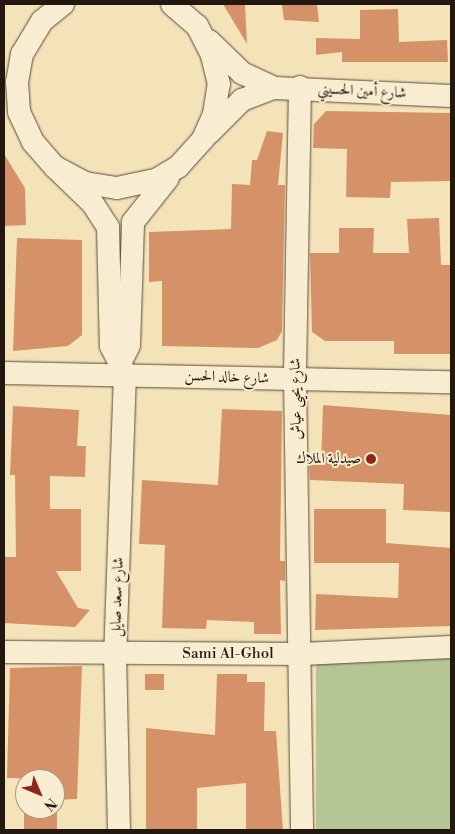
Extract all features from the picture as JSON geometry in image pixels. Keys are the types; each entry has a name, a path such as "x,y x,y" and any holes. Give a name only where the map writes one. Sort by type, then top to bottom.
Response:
{"street":[{"path":"4,65 62,4"},
{"path":"172,4 197,26 233,66 274,88"},
{"path":"196,149 214,114 219,84 212,55 197,26"},
{"path":"30,138 19,112 17,82 22,54 34,32"},
{"name":"شارع أمين الحسيني","path":"178,167 242,100 274,88 300,87 451,96"},
{"name":"شارع يحيى عياش","path":"300,87 295,380 302,654 302,830"},
{"path":"4,112 30,138"},
{"name":"شارع سعد صايل","path":"30,138 55,167 93,204 108,227 111,346 122,369"},
{"path":"55,167 85,183 117,188 156,180 178,167"},
{"name":"شارع سعد صايل","path":"120,830 115,654 122,369 129,345 133,222 143,204 178,167"},
{"name":"شارع خالد الحسن","path":"4,373 122,369 295,380 451,382"},
{"name":"Sami Al-Ghol","path":"4,652 302,654 451,647"}],"green space":[{"path":"316,658 451,658 451,830 316,830"}],"building":[{"path":"223,4 245,4 247,44"},
{"path":"317,4 319,22 284,20 282,5"},
{"path":"398,9 399,42 447,40 448,62 342,62 342,52 316,55 316,38 360,39 360,10"},
{"path":"326,111 451,113 451,181 391,182 390,198 346,197 347,149 313,148 314,124"},
{"path":"267,131 283,133 278,185 285,185 282,331 277,340 258,348 162,346 162,281 149,282 149,232 231,229 232,184 250,185 252,160 257,160"},
{"path":"4,154 25,188 26,225 4,226"},
{"path":"439,218 441,265 451,265 451,354 394,354 394,341 325,341 312,332 310,253 339,253 339,228 374,228 373,253 409,253 407,219"},
{"path":"17,238 82,240 82,335 68,346 13,351"},
{"path":"323,405 451,415 451,512 403,510 404,484 310,480 309,465 321,465"},
{"path":"13,406 79,410 77,446 86,446 85,477 50,476 50,509 81,509 81,571 56,571 78,608 90,610 75,627 4,623 4,557 16,557 15,475 10,475"},
{"path":"222,409 282,411 280,561 285,561 285,581 280,580 281,634 254,634 254,622 207,620 206,629 162,628 165,545 139,544 142,480 218,485"},
{"path":"314,509 386,509 386,543 451,548 451,626 315,630 316,594 398,598 399,563 314,563"},
{"path":"82,666 77,799 65,800 65,769 15,769 15,778 7,778 10,668"},
{"path":"145,674 164,674 164,690 145,690"},
{"path":"217,674 247,674 247,682 265,682 264,731 276,731 283,830 246,830 246,783 197,788 197,830 146,830 146,728 215,735"},
{"path":"24,819 57,819 57,830 24,830"}],"place":[{"name":"صيدلية الملاك","path":"371,459"}]}
